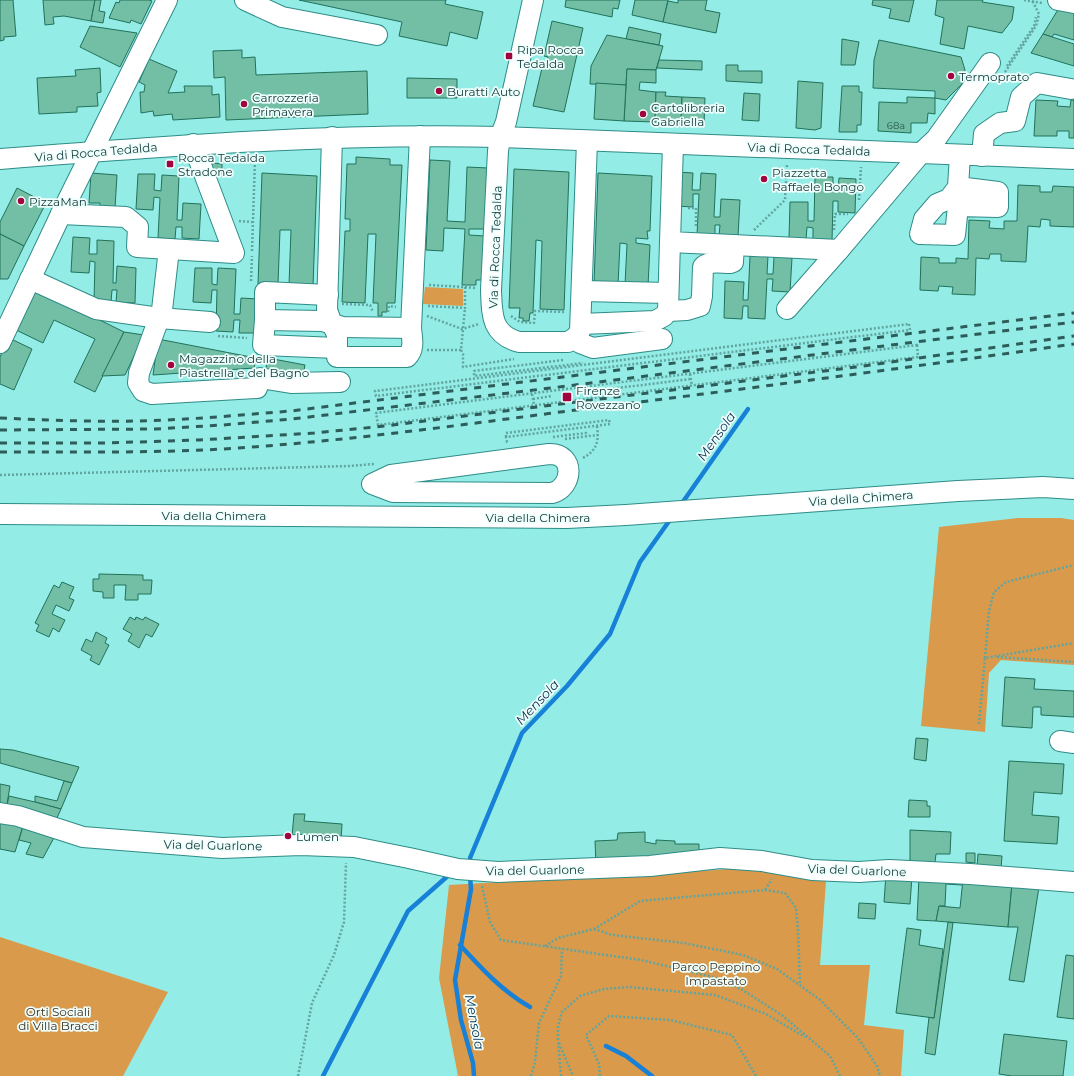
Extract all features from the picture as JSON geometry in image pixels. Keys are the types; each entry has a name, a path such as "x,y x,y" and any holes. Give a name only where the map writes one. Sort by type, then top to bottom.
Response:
{"street":[{"path":"0,343 61,214 167,0"},
{"path":"245,0 282,17 377,35"},
{"path":"500,137 506,122 533,0"},
{"path":"787,309 836,243 921,153 936,140 990,63"},
{"path":"982,156 984,134 1000,123 1015,121 1021,97 1037,83 1071,89"},
{"path":"332,137 331,300 327,310 337,334 337,357 407,357 412,350 416,321 420,136"},
{"name":"Via di Rocca Tedalda","path":"0,159 192,144 332,137 420,136 500,137 1074,159"},
{"name":"Via di Rocca Tedalda","path":"500,137 491,290 501,317 501,333 513,341 568,342 576,325 655,321 664,316 668,302"},
{"path":"587,141 582,291 576,325 580,343 593,348 662,339"},
{"path":"61,214 126,217 138,227 137,247 234,254 192,144"},
{"path":"668,302 673,144"},
{"path":"955,197 960,155"},
{"path":"670,242 742,239 836,243"},
{"name":"Via di Rocca Tedalda","path":"582,291 668,302 687,310 700,306 702,296 703,267 710,263 733,262 742,239"},
{"path":"169,249 162,310 139,373 138,383 142,391 152,394 257,388 260,378 290,383 340,382"},
{"path":"30,279 96,309 159,318 210,322"},
{"path":"331,300 265,292 263,345 337,348"},
{"path":"265,320 322,321 343,328 416,321"},
{"path":"550,454 557,454 561,456 568,465 568,476 564,486 558,491 552,493 393,492 372,484 391,475 550,454"},
{"name":"Via della Chimera","path":"0,514 567,518 958,491 1043,487 1074,489"},
{"name":"Via del Guarlone","path":"0,813 18,816 83,838 222,848 302,845 346,847 402,856 458,870 498,872 650,866 720,858 762,861 812,870 858,872 889,870 1073,880"}],"path":[{"path":"251,285 255,157"},
{"path":"781,163 794,164"},
{"path":"742,239 785,200 787,163"},
{"path":"856,166 869,166"},
{"path":"859,201 861,166"},
{"path":"682,208 696,208 696,230"},
{"path":"836,243 835,214 850,214"},
{"path":"423,285 465,287 461,350 463,354 464,367 515,359 523,342"},
{"path":"331,300 370,305 375,316"},
{"path":"388,317 389,306 398,307"},
{"path":"422,306 464,308"},
{"path":"416,321 462,329 501,317 520,322 534,323 535,311 576,325"},
{"path":"210,322 208,336 251,338"},
{"path":"917,345 918,357 692,386 378,425 376,413 917,345"},
{"path":"412,350 461,350"},
{"path":"474,366 474,376 603,360"},
{"path":"474,372 560,361"},
{"path":"690,374 692,386"},
{"path":"601,390 691,379"},
{"path":"532,394 534,405"},
{"path":"533,399 552,396"},
{"path":"506,437 610,424 609,419 506,433 506,437 507,442 514,441"},
{"path":"568,465 585,457 593,451 598,443 597,426"},
{"path":"550,437 586,432 587,436"},
{"path":"548,441 598,435"},
{"path":"0,475 350,466 379,463"},
{"path":"979,724 988,611 994,592 1006,582 1074,565"},
{"path":"985,658 1074,643"},
{"path":"992,657 1074,662"},
{"path":"298,1076 312,1003 334,955 344,922 346,847"},
{"path":"765,890 781,864"},
{"path":"478,871 490,922 501,940 641,960 713,977 741,989 783,1016 830,1056 840,1076"},
{"path":"544,946 558,938 594,930 640,901 765,890 785,893 796,908 800,985"},
{"path":"594,930 612,935 684,943 743,955 777,969 819,999 858,1038 877,1066 880,1076"},
{"path":"531,1076 535,1062 539,1023 562,976 562,949"},
{"path":"561,1076 558,1026 562,1012 580,996 604,989 629,987 715,995 766,1014 812,1041"},
{"path":"600,1076 599,1064 586,1035 609,1016 670,1020 732,1035 756,1076"},
{"path":"558,1040 573,1076"}],"green space":[{"path":"425,287 463,289 463,306 423,304"},
{"path":"1018,518 1061,518 1074,520 1074,665 1001,660 989,673 985,732 921,726 939,527"},
{"name":"Parco Peppino Impastato","path":"781,864 826,881 820,965 870,965 864,1025 904,1030 901,1076 458,1076 439,978 449,885 715,870"},
{"name":"Orti Sociali di Villa Bracci","path":"0,937 168,992 123,1076 0,1076"}],"building":[{"path":"0,0 13,0 16,36 4,37 4,40 0,41"},
{"path":"43,0 95,0 91,21 64,16 53,17 54,24 45,25"},
{"path":"95,0 101,0 99,11 105,12 103,23 91,21"},
{"path":"120,0 152,1 141,24 131,20 130,23 109,18 116,2 119,3"},
{"path":"299,0 446,0 445,4 483,12 477,39 450,32 447,46 399,36 402,22"},
{"path":"566,0 620,0 618,9 613,8 612,17 565,7"},
{"path":"635,0 668,0 663,22 632,15"},
{"path":"678,0 707,0 705,10 720,13 716,33 663,22 668,1 678,3"},
{"path":"873,0 914,0 909,22 889,18 891,9 872,5"},
{"path":"937,0 983,0 982,2 1014,7 1012,20 1002,33 968,26 964,49 940,44 944,18 935,15"},
{"path":"1059,8 1074,11 1074,40 1054,34 1052,37 1043,34"},
{"path":"552,21 583,28 564,112 533,106 542,68 546,69 548,57 544,56"},
{"path":"90,26 137,33 120,67 80,47"},
{"path":"629,27 661,34 659,45 626,39"},
{"path":"1043,34 1074,44 1074,66 1031,53"},
{"path":"607,35 663,46 656,70 627,69 626,85 590,84 591,66"},
{"path":"842,39 859,42 855,65 841,65"},
{"path":"879,40 961,57 965,70 962,84 946,100 935,98 935,91 873,88 874,60"},
{"path":"242,50 242,58 255,57 256,75 367,71 368,114 226,120 225,77 214,78 213,51"},
{"path":"149,59 177,71 168,93 185,92 184,86 212,86 212,95 219,94 220,117 173,120 172,114 154,116 153,111 141,113 140,92 144,92 145,85 139,82"},
{"path":"659,60 702,61 702,70 657,68"},
{"path":"726,65 738,65 738,71 762,71 762,83 726,81"},
{"path":"100,68 101,92 97,93 98,106 77,107 77,112 39,114 37,78 76,76 75,70"},
{"path":"627,69 656,70 656,83 640,82 639,90 656,92 655,122 624,121"},
{"path":"407,78 457,79 457,98 407,98"},
{"path":"798,81 823,83 821,128 815,130 796,128"},
{"path":"596,83 626,85 624,121 594,119"},
{"path":"842,86 859,86 859,92 862,92 861,125 857,125 857,132 839,132"},
{"path":"656,92 666,92 665,96 682,97 681,123 655,122"},
{"path":"744,93 760,94 759,121 742,120"},
{"path":"682,97 705,98 704,124 681,123"},
{"path":"907,97 935,98 935,114 928,113 927,123 911,123 911,133 878,131 879,102 907,103"},
{"path":"1036,100 1058,101 1057,106 1070,107 1071,100 1074,100 1074,138 1069,138 1069,131 1057,131 1057,136 1034,136"},
{"path":"356,157 390,159 390,165 402,165 395,303 387,303 387,312 382,312 382,316 378,316 378,303 373,303 376,234 368,234 365,303 342,302 345,231 350,231 350,219 345,219 347,164 356,164"},
{"path":"430,160 450,161 447,221 465,222 467,167 488,168 485,229 469,229 469,235 485,236 483,280 476,280 476,285 462,285 465,229 444,228 443,251 426,250"},
{"path":"212,163 222,164 222,173 212,173"},
{"path":"514,169 569,172 564,310 540,309 542,241 536,240 533,313 530,313 529,321 523,321 523,318 519,318 520,308 509,308"},
{"path":"677,172 693,173 692,190 700,190 701,173 716,174 714,217 720,217 721,199 740,200 738,236 719,236 720,225 715,225 715,236 697,235 699,194 693,194 693,207 676,206"},
{"path":"91,173 117,175 115,208 100,207 100,203 89,203"},
{"path":"262,173 317,176 313,286 289,285 291,230 280,230 278,284 258,284"},
{"path":"598,173 652,176 650,231 647,231 648,239 636,238 636,243 650,245 648,286 625,285 627,244 620,243 618,285 594,284"},
{"path":"138,174 155,174 154,190 161,191 162,175 179,176 177,220 182,220 183,203 201,204 199,239 182,238 182,227 176,227 175,239 158,238 160,198 154,197 153,210 136,209"},
{"path":"815,177 833,177 833,189 838,189 839,178 856,179 855,213 838,212 838,201 833,201 832,241 813,241 813,228 807,227 806,240 789,239 790,202 808,202 808,221 814,221"},
{"path":"1018,185 1040,186 1040,192 1052,192 1053,186 1074,187 1074,227 1050,226 1050,220 1041,219 1040,227 1028,226 1026,262 1001,261 1001,254 990,254 989,259 976,258 975,295 952,294 953,287 939,286 938,291 920,290 921,257 939,258 939,263 956,263 956,258 968,259 969,220 990,221 989,228 1004,229 1004,221 1017,221"},
{"path":"17,188 46,203 24,246 0,234 0,222"},
{"path":"0,234 24,246 8,279 0,279"},
{"path":"73,237 90,238 89,254 97,254 97,240 114,241 113,283 116,283 117,266 136,268 135,303 116,302 117,290 112,290 111,302 94,301 95,262 90,261 89,273 71,272"},
{"path":"750,256 768,256 767,274 773,274 774,257 792,258 790,292 772,291 773,279 767,279 765,319 748,318 748,306 743,306 742,319 724,318 725,281 744,282 743,300 748,300"},
{"path":"195,268 212,268 212,284 217,285 218,268 236,269 234,314 240,314 241,298 258,299 256,333 239,333 240,320 234,320 233,332 216,331 217,290 212,290 211,303 193,302"},
{"path":"33,287 124,332 95,392 74,382 95,339 54,320 43,343 12,328"},
{"path":"124,332 144,335 125,375 102,376"},
{"path":"9,338 32,349 14,390 0,384 0,357"},
{"path":"158,339 256,358 254,368 153,375"},
{"path":"268,358 305,365 302,380 265,372"},
{"path":"99,574 143,575 143,580 152,580 151,594 138,594 138,600 125,600 126,585 114,585 114,598 103,598 103,592 93,591 93,579 99,579"},
{"path":"62,582 74,587 69,598 74,600 69,611 56,605 52,614 65,620 59,632 53,628 49,637 36,631 39,625 35,623 54,585 59,588"},
{"path":"130,617 135,620 136,617 143,620 145,617 159,624 152,637 146,634 139,648 128,641 132,634 123,629"},
{"path":"96,632 107,638 105,643 109,645 99,665 90,660 92,656 81,650 86,639 92,642"},
{"path":"1005,677 1035,679 1034,689 1074,691 1074,717 1041,715 1041,707 1033,707 1032,728 1002,726"},
{"path":"916,738 928,739 926,761 914,759"},
{"path":"0,749 13,750 79,767 72,783 0,763"},
{"path":"1009,761 1064,764 1062,794 1034,792 1032,815 1059,817 1057,844 1004,841"},
{"path":"64,781 72,783 61,809 35,802 35,796 57,801"},
{"path":"0,784 10,786 6,810 0,809"},
{"path":"9,796 61,809 56,820 6,810"},
{"path":"909,800 927,801 927,806 930,806 930,817 908,817"},
{"path":"294,814 305,814 304,821 342,824 341,840 292,836"},
{"path":"0,817 24,823 15,852 0,849"},
{"path":"24,823 56,834 43,858 26,854 31,843 19,840"},
{"path":"910,830 951,832 950,854 936,854 934,870 910,867"},
{"path":"645,832 645,842 656,844 656,840 675,841 675,844 699,844 699,859 596,865 595,841 617,840 618,833"},
{"path":"966,853 975,853 975,863 966,862"},
{"path":"978,854 1002,856 1001,869 977,867"},
{"path":"886,874 912,876 910,904 884,902"},
{"path":"919,877 963,879 962,885 946,884 945,906 939,906 936,921 917,920"},
{"path":"963,879 1012,884 1008,927 936,921 939,906 960,908"},
{"path":"1012,884 1039,887 1024,982 1009,980 1018,927 1008,927"},
{"path":"859,903 876,904 875,919 858,918"},
{"path":"948,922 953,923 935,1055 925,1053 929,1017 934,1018"},
{"path":"907,928 921,930 919,945 943,949 934,1018 896,1013"},
{"path":"1066,955 1074,956 1074,1019 1057,1017"},
{"path":"1004,1034 1067,1041 1063,1076 1012,1076 999,1074"}],"waterway":[{"name":"Mensola","path":"680,506 748,409"},
{"name":"Mensola","path":"470,866 470,858 522,733 567,686 610,634 640,562 672,517"},
{"path":"323,1076 408,911 450,874"},
{"name":"Mensola","path":"470,875 471,889 455,980 461,1020 473,1063 474,1076"},
{"path":"460,945 484,971 502,987 530,1007"},
{"path":"606,1046 626,1056 652,1076"}],"railway":[{"path":"0,418 137,421 291,411 1074,313"},
{"path":"0,430 156,429 292,419 1074,322"},
{"path":"0,443 105,443 199,440 314,433 385,426 856,367 1074,336"},
{"path":"0,452 112,452 223,449 352,438 695,395 1074,344"}],"place":[{"name":"Ripa Rocca Tedalda","path":"509,56"},
{"name":"Termoprato","path":"951,76"},
{"name":"Buratti Auto","path":"439,91"},
{"name":"Carrozzeria Primavera","path":"244,104"},
{"name":"Cartolibreria Gabriella","path":"643,114"},
{"name":"Rocca Tedalda Stradone","path":"170,164"},
{"name":"Piazzetta Raffaele Bongo","path":"764,179"},
{"name":"PizzaMan","path":"21,201"},
{"name":"Magazzino della Piastrella e del Bagno","path":"171,365"},
{"name":"Firenze Rovezzano","path":"567,397"},
{"name":"Lumen","path":"288,836"}]}
